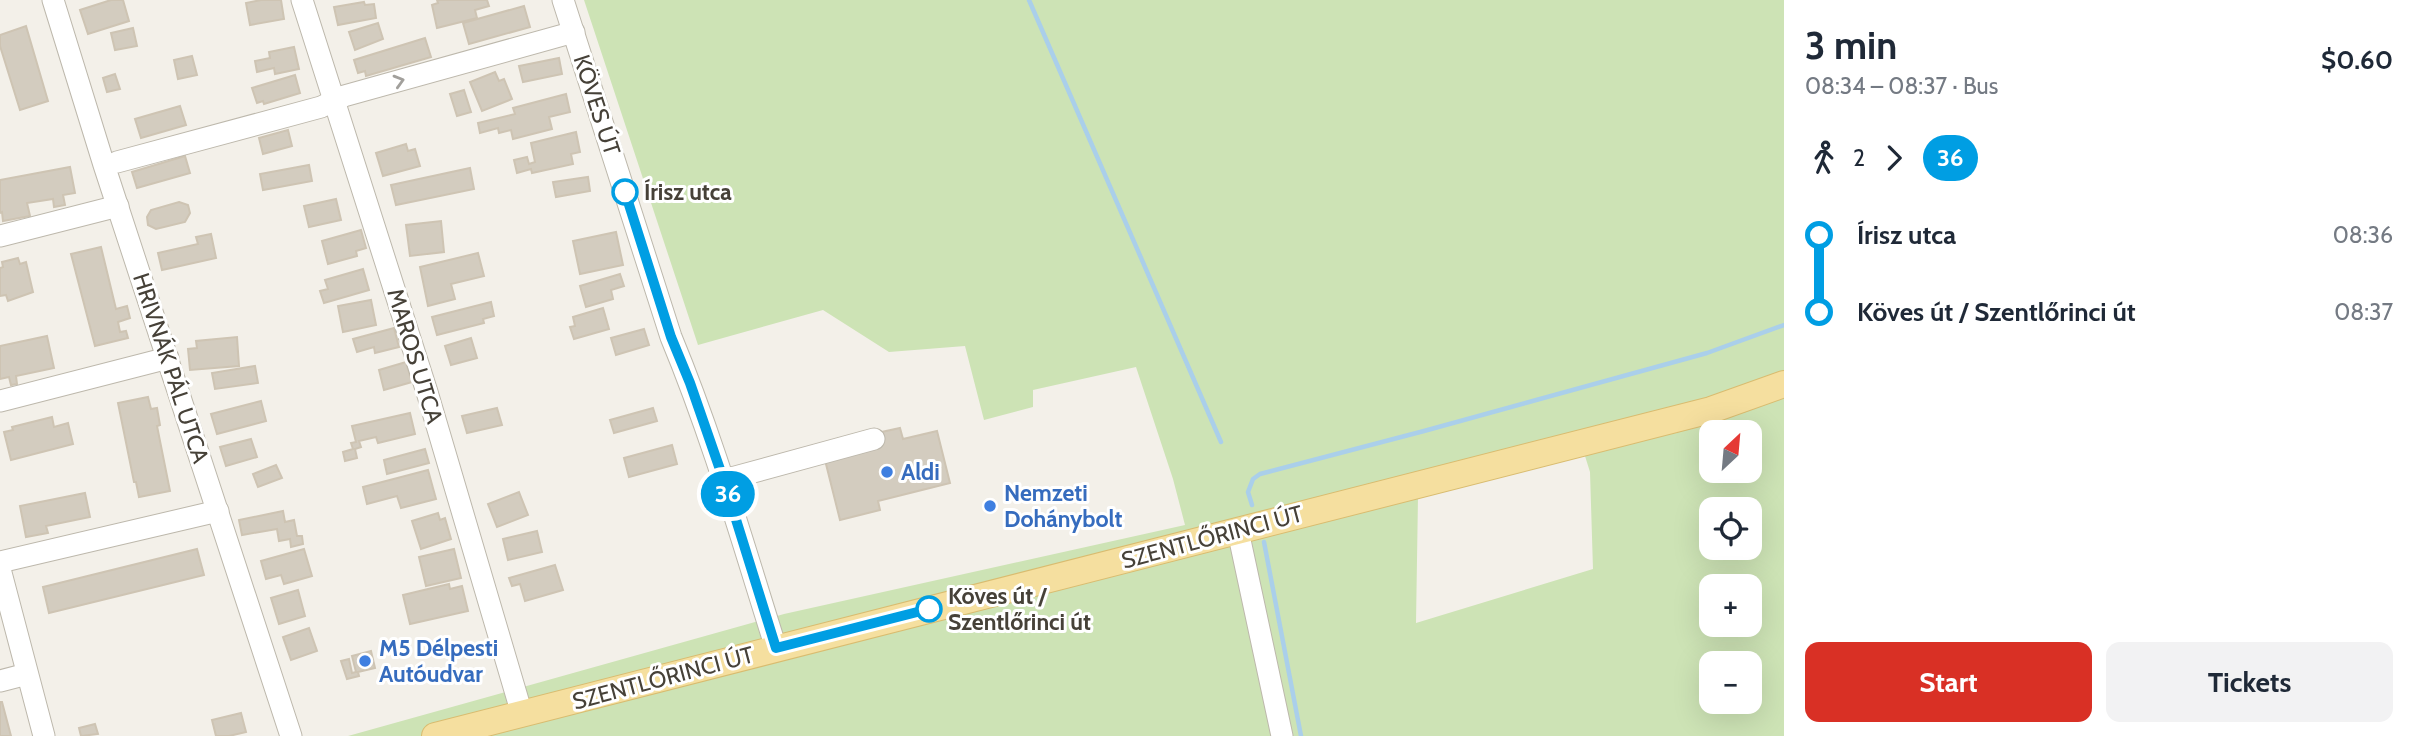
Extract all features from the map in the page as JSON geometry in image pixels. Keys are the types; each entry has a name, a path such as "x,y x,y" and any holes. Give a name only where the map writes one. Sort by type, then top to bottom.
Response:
{"main road":[{"name":"SZENTLŐRINCI ÚT","path":"435,736 1712,410 1784,384"}],"street":[{"name":"HRIVNÁK PÁL UTCA","path":"53,0 291,736"},
{"name":"MAROS UTCA","path":"302,0 427,392 522,714"},
{"name":"KÖVES ÚT","path":"563,0 671,337 724,481 776,648"},
{"path":"117,162 321,107 334,100 574,32"},
{"path":"0,236 118,206"},
{"path":"0,401 169,358"},
{"path":"724,481 874,439"},
{"path":"0,562 218,511"},
{"path":"1238,531 1282,736"},
{"path":"0,569 44,736"},
{"path":"0,681 27,674"}],"green space":[{"path":"584,0 1784,0 1784,736 348,736 784,614 1185,525 1173,479 1136,367 1033,390 1033,407 984,420 965,346 889,352 823,310 698,345","holes":["1585,456 1590,472 1593,569 1416,623 1418,497"]}],"building":[{"path":"111,0 123,0 129,21 88,34 80,10"},
{"path":"281,0 284,19 250,25 246,3"},
{"path":"437,0 487,0 489,6 475,10 477,18 437,28 432,5 438,3"},
{"path":"364,2 365,5 374,4 376,18 338,25 334,7"},
{"path":"524,6 530,27 469,44 463,23"},
{"path":"378,23 383,39 355,50 349,32"},
{"path":"26,26 48,101 20,110 0,46 0,35"},
{"path":"133,28 137,46 115,50 111,33"},
{"path":"425,38 431,57 366,76 365,71 358,73 354,60"},
{"path":"294,47 299,69 275,74 274,68 257,72 255,61 270,58 269,52"},
{"path":"192,56 197,75 178,79 174,60"},
{"path":"559,58 562,74 523,82 519,66"},
{"path":"495,72 499,81 504,79 512,99 482,111 470,82"},
{"path":"115,74 120,89 107,92 103,78"},
{"path":"295,75 300,93 264,104 263,101 257,103 252,88"},
{"path":"464,90 471,112 457,116 450,94"},
{"path":"566,94 570,112 549,117 552,129 513,139 511,130 499,133 498,128 480,133 478,123 515,114 513,108"},
{"path":"180,106 186,125 141,138 135,119"},
{"path":"288,130 292,146 263,154 259,138"},
{"path":"576,132 580,152 571,154 573,164 532,173 531,169 517,173 514,160 527,157 529,164 535,162 531,143"},
{"path":"406,144 408,151 415,149 420,166 383,176 376,153"},
{"path":"185,156 190,173 137,188 132,172"},
{"path":"309,165 312,181 263,190 260,174"},
{"path":"70,167 75,193 63,195 65,205 54,207 53,199 27,203 30,216 3,221 2,212 0,213 0,180"},
{"path":"470,168 474,189 396,205 391,185"},
{"path":"588,177 590,191 556,197 553,182"},
{"path":"336,199 341,220 309,227 304,206"},
{"path":"179,202 188,205 190,213 185,222 156,229 148,225 147,217 151,210"},
{"path":"441,221 444,252 410,256 406,225"},
{"path":"361,230 366,248 356,251 357,256 328,264 322,241"},
{"path":"616,232 623,265 580,274 573,241"},
{"path":"211,234 216,258 162,270 158,253 198,244 196,237"},
{"path":"101,247 116,309 127,306 130,318 118,322 120,332 126,331 128,338 95,346 71,254"},
{"path":"478,253 484,276 451,284 455,299 428,306 420,267"},
{"path":"18,258 20,264 26,262 33,292 8,301 6,295 0,296 0,268 3,267 2,262"},
{"path":"363,269 369,290 324,303 320,291 328,289 325,280"},
{"path":"620,274 624,286 611,290 613,299 586,307 580,286"},
{"path":"371,300 376,325 343,332 338,306"},
{"path":"491,302 494,316 483,319 484,323 437,335 432,317"},
{"path":"603,308 609,329 574,339 570,327 575,326 573,317"},
{"path":"394,328 399,347 375,353 374,347 357,352 353,339"},
{"path":"644,329 649,345 616,355 611,338"},
{"path":"47,336 54,368 16,376 17,384 11,385 9,377 0,379 0,346"},
{"path":"237,337 239,366 190,370 188,349 197,348 196,341"},
{"path":"471,338 477,358 451,365 445,346"},
{"path":"406,362 412,382 384,390 379,370"},
{"path":"255,366 258,383 215,389 212,373"},
{"path":"148,397 151,409 157,408 160,425 157,426 170,491 139,497 118,403"},
{"path":"261,401 266,421 217,434 211,414"},
{"path":"497,408 502,425 467,433 462,416"},
{"path":"653,408 657,421 614,433 610,420"},
{"path":"410,413 415,434 378,443 376,437 359,441 361,447 355,449 357,458 345,461 343,452 353,449 351,443 356,442 352,426"},
{"path":"52,417 54,427 68,423 73,444 11,460 4,432 13,430 12,427"},
{"name":"Aldi","path":"900,428 903,439 937,431 950,483 878,501 880,510 840,520 825,460 877,433"},
{"path":"251,439 257,457 226,466 220,447"},
{"path":"672,445 677,464 629,477 624,458"},
{"path":"425,449 429,463 387,474 384,460"},
{"path":"276,465 282,478 258,487 253,474"},
{"path":"428,470 436,499 401,508 397,496 367,504 363,487"},
{"path":"519,492 528,515 497,527 488,504"},
{"path":"85,493 90,517 46,526 48,533 26,537 20,506"},
{"path":"283,511 285,522 294,520 297,536 302,536 303,544 291,547 290,539 279,541 277,529 242,535 239,520"},
{"path":"438,513 440,520 445,518 451,539 421,549 412,521"},
{"path":"537,531 542,552 508,560 503,539"},
{"path":"197,549 204,575 49,613 43,587"},
{"path":"304,549 312,576 284,584 281,575 266,579 261,561"},
{"path":"454,549 461,578 426,586 419,557"},
{"path":"555,565 563,590 525,601 520,584 512,586 509,578"},
{"path":"449,584 450,589 462,586 468,611 410,624 403,595"},
{"path":"298,590 305,616 279,624 271,598"},
{"path":"309,628 317,651 291,660 283,637"},
{"path":"371,651 375,668 358,672 359,676 347,679 341,661 349,659 352,673 356,672 352,656"},
{"path":"2,702 11,736 0,736"},
{"path":"241,713 246,732 216,736 212,720"},
{"path":"95,724 98,734 81,736 79,728"}],"waterway":[{"path":"1029,0 1221,442"},
{"path":"1252,505 1248,492 1253,479 1260,474 1707,353 1784,325"},
{"path":"1264,542 1301,736"}],"bus line":[{"name":"36","path":"625,192 671,337 724,481 776,648 929,609"}],"place":[{"name":"Írisz utca","path":"625,192"},
{"name":"Aldi","path":"887,472"},
{"name":"Nemzeti Dohánybolt","path":"990,506"},
{"name":"Köves út / Szentlőrinci út","path":"929,609"},
{"name":"M5 Délpesti Autóudvar","path":"365,661"}]}
